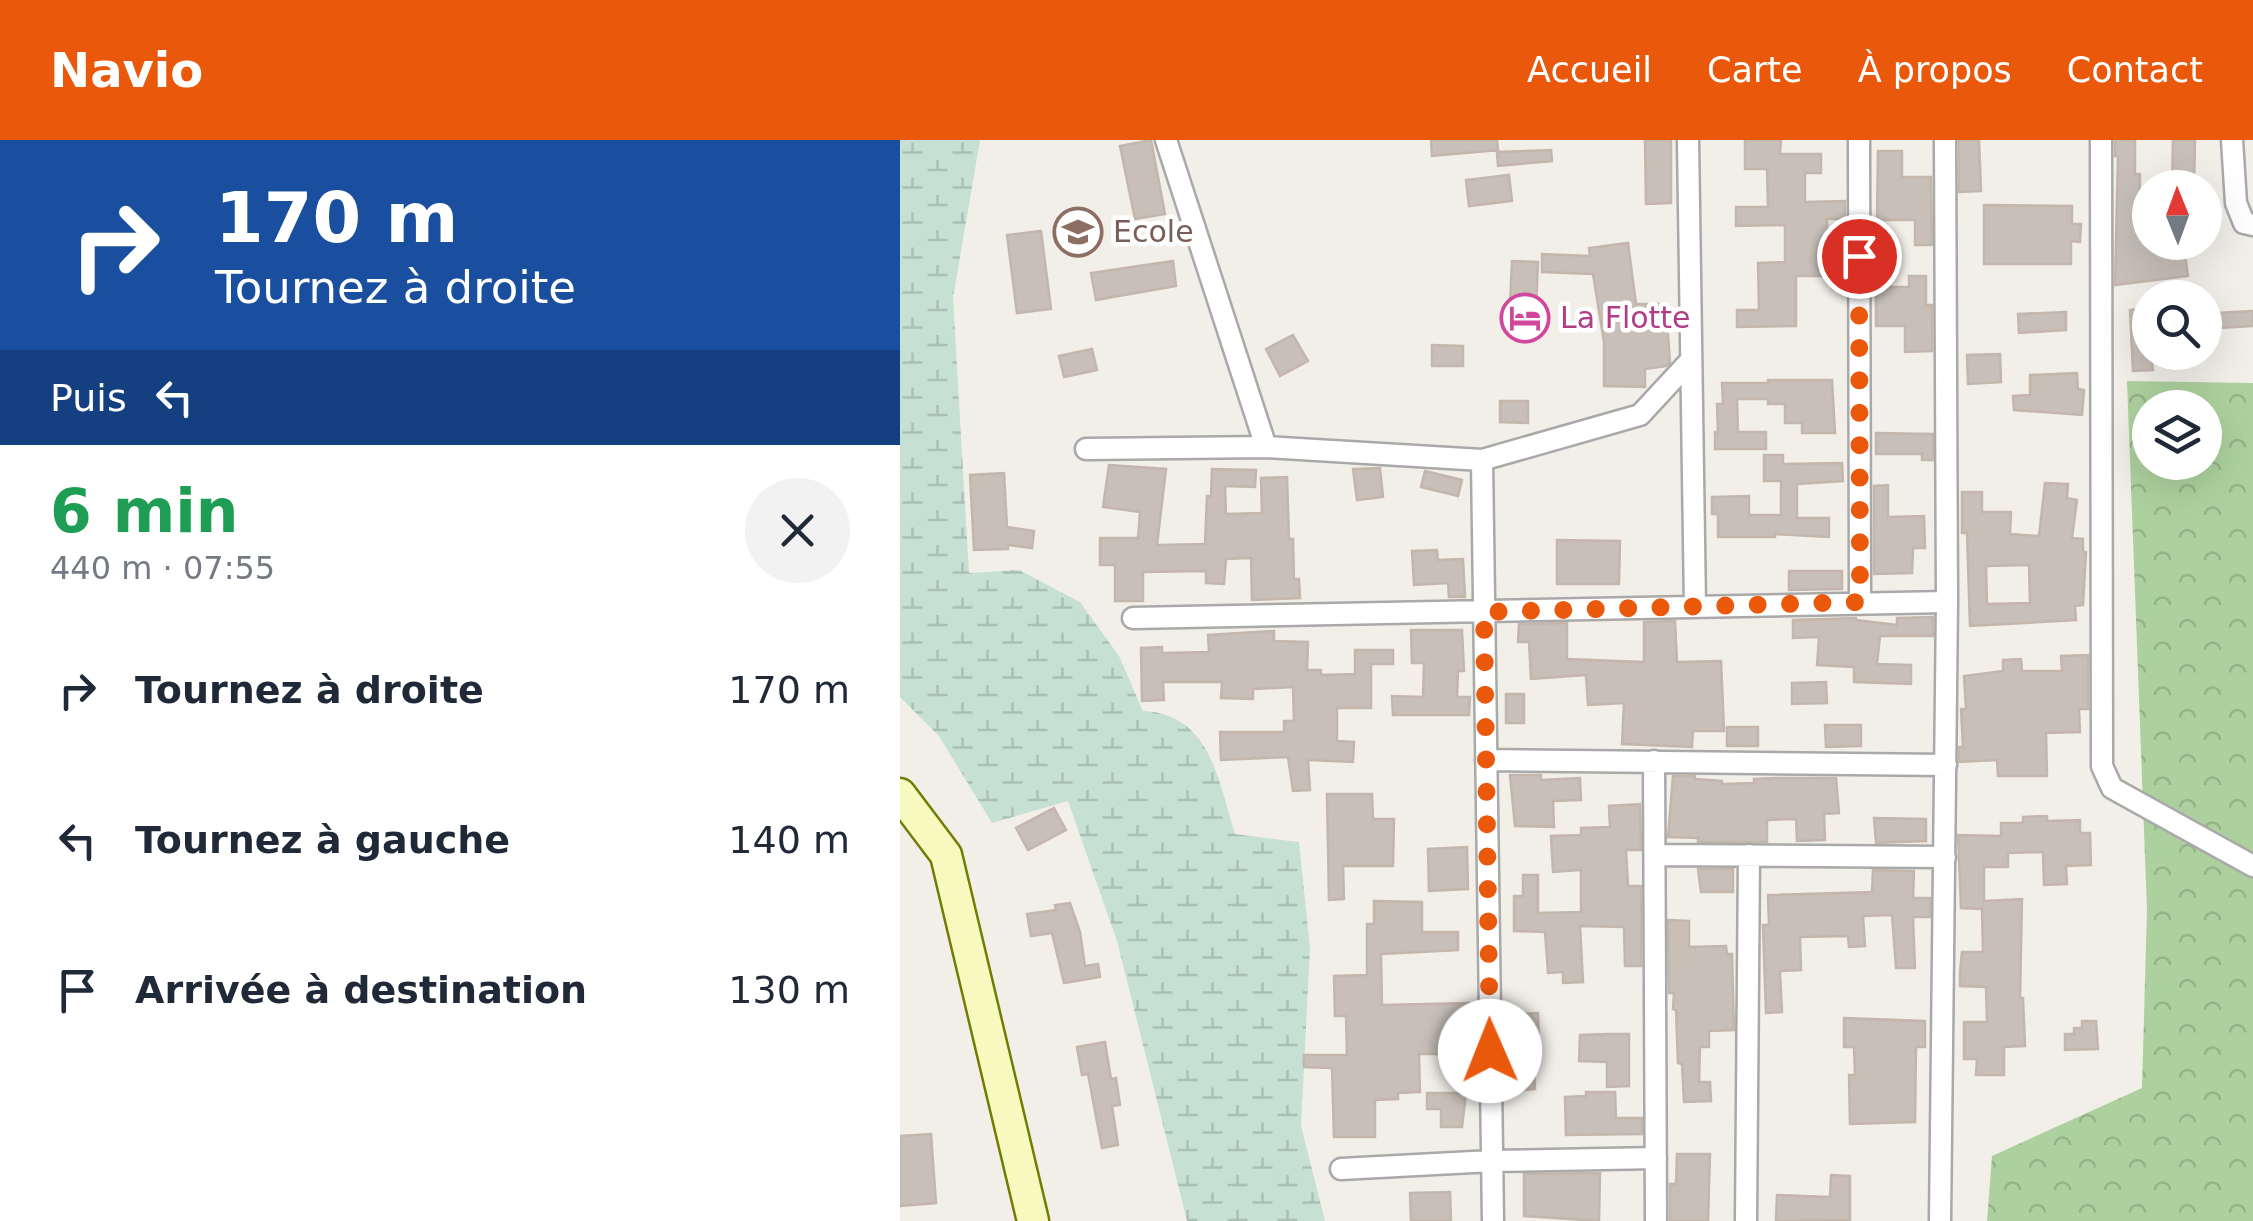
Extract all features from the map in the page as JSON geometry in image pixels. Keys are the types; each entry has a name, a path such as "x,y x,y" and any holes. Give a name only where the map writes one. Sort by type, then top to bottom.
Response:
{"main road":[{"path":"900,794 946,855 1033,1221"}],"street":[{"path":"1166,140 1266,446"},
{"path":"1688,140 1695,607"},
{"path":"1859,140 1860,602"},
{"path":"1940,1221 1947,602 1945,140"},
{"path":"2102,140 2102,766 2112,788 2253,866"},
{"path":"2232,140 2236,203 2244,223 2253,225"},
{"path":"1086,448 1266,446 1482,460 1640,415 1692,360"},
{"path":"1482,460 1493,1221"},
{"path":"1133,618 1947,602"},
{"path":"1486,760 1946,765"},
{"path":"1654,762 1656,1221"},
{"path":"1656,855 1944,857"},
{"path":"1746,1221 1749,855"},
{"path":"1341,1169 1492,1160 1656,1158"}],"green space":[{"path":"900,140 980,140 953,298 969,573 1019,570 1080,602 1119,656 1143,711 1166,715 1198,737 1216,773 1235,834 1299,842 1310,948 1301,1126 1325,1221 1187,1221 1117,941 1068,801 992,823 939,736 900,697"},
{"path":"2127,381 2253,383 2253,1221 1987,1221 1992,1156 2142,1088 2147,910"}],"building":[{"path":"1151,140 1165,214 1135,219 1120,146"},
{"path":"1431,140 1497,140 1498,150 1432,156"},
{"path":"1645,140 1671,140 1671,203 1646,204"},
{"path":"1745,140 1781,140 1780,154 1821,154 1821,173 1805,173 1805,202 1845,201 1845,219 1827,219 1828,258 1846,258 1846,276 1796,276 1796,326 1737,327 1737,310 1759,310 1758,263 1785,262 1785,225 1736,226 1736,207 1768,207 1767,169 1745,169"},
{"path":"1959,140 1979,140 1981,191 1959,192"},
{"path":"2115,140 2135,140 2132,260 2186,260 2188,276 2115,285"},
{"path":"2173,140 2195,140 2194,170 2172,170"},
{"path":"1551,150 1552,161 1498,166 1497,152"},
{"path":"1878,151 1902,151 1902,177 1931,177 1932,245 1915,245 1915,220 1877,220"},
{"path":"1509,175 1512,201 1469,206 1466,180"},
{"path":"1984,205 2072,206 2072,224 2081,224 2080,242 2071,241 2071,264 1984,264"},
{"path":"1041,231 1051,309 1017,313 1007,235"},
{"path":"1628,243 1636,304 1666,304 1670,363 1645,369 1645,387 1604,386 1604,342 1593,274 1542,272 1542,254 1590,256 1589,248"},
{"path":"1173,261 1176,286 1096,300 1091,273"},
{"path":"1512,261 1538,262 1536,307 1510,306"},
{"path":"1909,276 1926,276 1926,305 1932,305 1932,351 1905,352 1905,326 1876,326 1876,287 1909,287"},
{"path":"2253,311 2253,326 2222,328 2222,313"},
{"path":"2066,312 2066,330 2019,333 2018,314"},
{"path":"1293,335 1308,361 1280,376 1266,349"},
{"path":"1432,345 1463,346 1463,366 1432,366"},
{"path":"1092,349 1097,370 1064,377 1059,356"},
{"path":"2000,354 2001,382 1968,384 1967,355"},
{"path":"2077,373 2078,389 2084,390 2082,415 2014,410 2013,396 2030,395 2030,375"},
{"path":"1832,380 1835,433 1802,433 1802,423 1785,423 1785,404 1768,404 1768,399 1737,399 1738,432 1766,432 1766,449 1715,449 1717,404 1723,404 1722,383"},
{"path":"1500,401 1528,401 1528,423 1500,422"},
{"path":"1876,433 1933,434 1933,460 1922,460 1922,454 1876,454"},
{"path":"1764,455 1783,455 1783,464 1842,463 1843,481 1797,484 1797,518 1829,518 1829,537 1718,537 1718,514 1712,514 1712,497 1749,496 1749,515 1781,515 1781,481 1764,481"},
{"path":"1109,465 1166,469 1157,545 1205,544 1212,469 1256,470 1255,487 1225,486 1226,514 1262,513 1261,478 1287,477 1289,539 1293,539 1294,579 1299,579 1300,598 1252,600 1251,558 1226,559 1224,584 1206,583 1206,571 1143,572 1143,601 1115,601 1115,565 1100,565 1100,538 1138,538 1140,512 1103,507"},
{"path":"1380,468 1383,497 1357,500 1353,469"},
{"path":"1425,471 1462,480 1458,496 1421,487"},
{"path":"1004,473 1007,527 1034,531 1032,548 1008,545 1008,549 974,550 970,475"},
{"path":"2045,483 2068,484 2067,498 2077,500 2072,538 2083,539 2086,552 2083,605 2075,606 2076,620 1970,626 1962,492 1982,492 1982,512 2011,512 2010,534 2039,536","holes":["2029,565 2030,603 1987,604 1986,566"]},
{"path":"1888,485 1888,517 1924,516 1925,548 1913,548 1912,573 1874,574 1874,486"},
{"path":"1557,540 1620,541 1619,584 1557,584"},
{"path":"1437,550 1438,560 1463,559 1465,597 1449,597 1448,583 1414,585 1412,551"},
{"path":"1789,571 1842,571 1842,589 1789,590"},
{"path":"1933,617 1933,636 1880,636 1877,664 1911,665 1911,684 1854,682 1854,667 1817,665 1819,637 1793,638 1793,620 1856,618 1897,625 1897,618"},
{"path":"1675,621 1677,662 1721,661 1724,731 1693,731 1692,747 1622,744 1624,703 1588,705 1586,675 1531,679 1529,642 1518,642 1519,624 1567,623 1567,659 1644,662 1644,622"},
{"path":"1411,630 1462,630 1464,671 1458,671 1457,697 1470,697 1469,715 1393,715 1392,696 1423,697 1424,663 1412,663"},
{"path":"1274,631 1274,641 1308,642 1307,670 1321,670 1321,675 1355,674 1355,650 1393,650 1393,664 1371,664 1371,708 1337,708 1337,741 1354,742 1353,762 1308,760 1310,790 1293,791 1288,757 1221,760 1220,732 1284,732 1284,721 1294,721 1293,687 1253,689 1253,699 1221,698 1222,682 1163,682 1164,700 1142,701 1141,648 1162,647 1162,653 1209,652 1208,635"},
{"path":"2088,655 2088,709 2079,709 2080,732 2046,733 2047,776 1998,776 1997,760 1959,762 1959,747 1963,747 1961,709 1966,709 1964,676 2003,671 2003,660 2021,659 2022,671 2062,671 2061,656"},
{"path":"1826,682 1827,703 1792,704 1792,683"},
{"path":"1506,694 1524,694 1524,723 1506,723"},
{"path":"1825,725 1861,725 1861,746 1826,747"},
{"path":"1727,727 1758,727 1758,746 1727,746"},
{"path":"1510,775 1541,775 1541,780 1580,778 1581,800 1553,801 1554,827 1515,826"},
{"path":"1673,776 1695,776 1722,784 1754,783 1754,779 1836,778 1839,813 1824,814 1825,840 1797,841 1796,819 1767,820 1767,842 1698,842 1698,838 1668,837"},
{"path":"1327,794 1372,794 1373,819 1394,819 1393,866 1343,866 1344,899 1329,900"},
{"path":"1640,804 1641,850 1626,850 1628,886 1641,886 1641,966 1625,966 1624,927 1580,926 1583,982 1563,983 1563,972 1548,973 1545,932 1514,931 1514,896 1523,896 1523,875 1538,875 1538,913 1581,912 1581,870 1553,872 1551,836 1581,835 1581,828 1610,827 1609,806"},
{"path":"1054,808 1066,830 1028,850 1016,828"},
{"path":"2047,816 2047,821 2080,820 2080,833 2090,833 2091,865 2066,866 2067,884 2044,885 2043,852 2008,853 2008,867 1984,867 1984,901 2022,899 2020,998 2025,1046 2004,1047 2004,1075 1976,1075 1977,1059 1964,1059 1964,1022 1987,1022 1986,987 1960,986 1960,972 1962,952 1983,952 1982,909 1961,908 1958,835 2001,836 2001,823 2023,823 2023,817"},
{"path":"1874,818 1926,819 1926,841 1876,843"},
{"path":"1467,847 1468,889 1429,891 1428,849"},
{"path":"1698,869 1733,869 1733,892 1701,892"},
{"path":"1873,870 1914,871 1913,898 1930,898 1930,917 1913,917 1915,968 1896,968 1892,915 1863,916 1865,946 1849,947 1848,936 1800,937 1801,970 1780,971 1782,1012 1766,1013 1763,925 1769,925 1768,895 1872,892"},
{"path":"1374,901 1422,902 1422,932 1458,932 1458,950 1381,954 1382,1005 1469,1003 1473,1054 1419,1054 1420,1092 1398,1093 1398,1099 1375,1100 1375,1137 1334,1137 1332,1068 1304,1067 1304,1055 1347,1055 1346,1016 1335,1016 1334,976 1367,975 1367,924 1374,924"},
{"path":"1070,903 1080,932 1085,966 1098,964 1100,977 1064,983 1052,933 1031,936 1027,914 1056,910 1055,905"},
{"path":"1668,920 1689,921 1689,947 1726,946 1727,954 1732,954 1734,1030 1709,1031 1709,1047 1700,1047 1699,1082 1710,1082 1711,1101 1684,1102 1674,993 1669,993"},
{"path":"1538,1013 1539,1047 1533,1048 1535,1089 1520,1090 1516,1014"},
{"path":"1844,1018 1925,1021 1925,1047 1916,1047 1915,1122 1850,1124 1849,1075 1855,1075 1854,1047 1844,1047"},
{"path":"2082,1021 2096,1021 2098,1049 2065,1050 2065,1034 2082,1028"},
{"path":"1629,1034 1629,1086 1607,1087 1607,1062 1579,1061 1580,1035"},
{"path":"1105,1042 1120,1105 1112,1106 1118,1145 1102,1148 1088,1074 1082,1075 1077,1047"},
{"path":"1586,1092 1615,1092 1616,1118 1642,1118 1642,1134 1566,1135 1565,1097 1586,1096"},
{"path":"1427,1093 1466,1093 1462,1127 1441,1127 1441,1109 1427,1109"},
{"path":"931,1134 936,1203 900,1206 900,1136"},
{"path":"1677,1154 1710,1154 1708,1221 1670,1221 1670,1184 1676,1184"},
{"path":"1600,1173 1599,1221 1524,1216 1524,1174"},
{"path":"1831,1175 1850,1176 1850,1220 1776,1221 1777,1195 1830,1197"},
{"path":"1450,1192 1451,1221 1411,1221 1410,1193"}],"place":[{"name":"Ecole","path":"1078,232"},
{"name":"La Flotte","path":"1525,318"}],"route":[{"path":"1490,1051 1484,612 1860,602 1859,256"}]}
